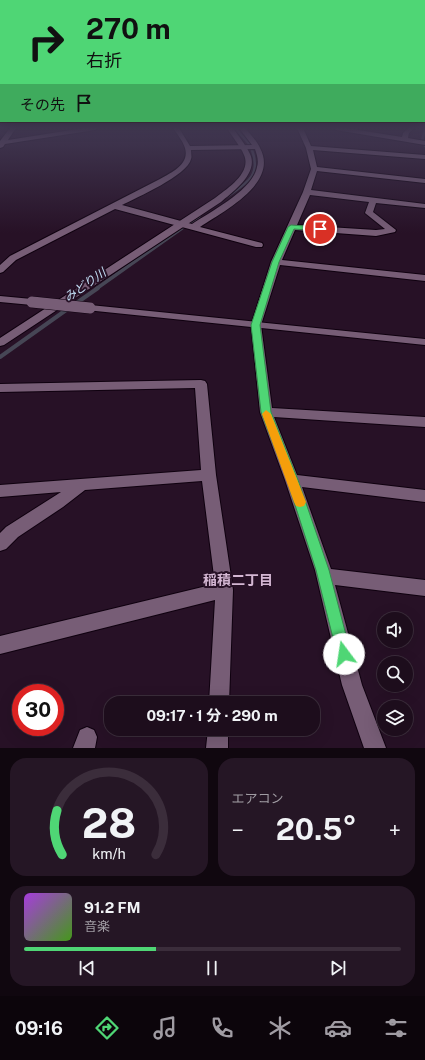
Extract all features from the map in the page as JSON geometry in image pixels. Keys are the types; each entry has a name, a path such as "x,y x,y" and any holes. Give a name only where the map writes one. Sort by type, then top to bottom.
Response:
{"street":[{"path":"0,270 13,258 162,182 181,169 186,163"},
{"path":"0,343 218,200 238,184 247,171 248,163"},
{"path":"194,227 251,186 261,171 261,163"},
{"path":"313,163 314,169 307,192 276,262 256,325 266,412 292,480 324,576 352,685 375,748"},
{"path":"314,169 425,181"},
{"path":"307,192 425,206"},
{"path":"291,227 376,233 392,230 369,212 373,200"},
{"path":"115,206 259,245"},
{"path":"276,262 425,278"},
{"path":"0,298 425,342"},
{"path":"0,388 201,384 209,476 224,590 219,696"},
{"path":"266,412 425,422"},
{"path":"0,491 209,476"},
{"path":"292,480 425,496"},
{"path":"0,544 12,532 58,503 81,485"},
{"path":"324,576 425,588"},
{"path":"0,645 224,590"},
{"path":"217,748 218,736"}],"waterway":[{"name":"みどり川","path":"225,198 250,179 255,167 255,163"},
{"name":"みどり川","path":"191,222 199,216"},
{"name":"みどり川","path":"96,289 182,228"},
{"name":"みどり川","path":"75,304 98,288"},
{"name":"みどり川","path":"0,357 69,308"}],"slow traffic":[{"path":"266,414 300,502"}],"district":[{"name":"稲積二丁目","path":"238,580"}],"route":[{"path":"320,229 291,227 276,262 256,325 266,412 292,480 322,570 344,654"}]}
